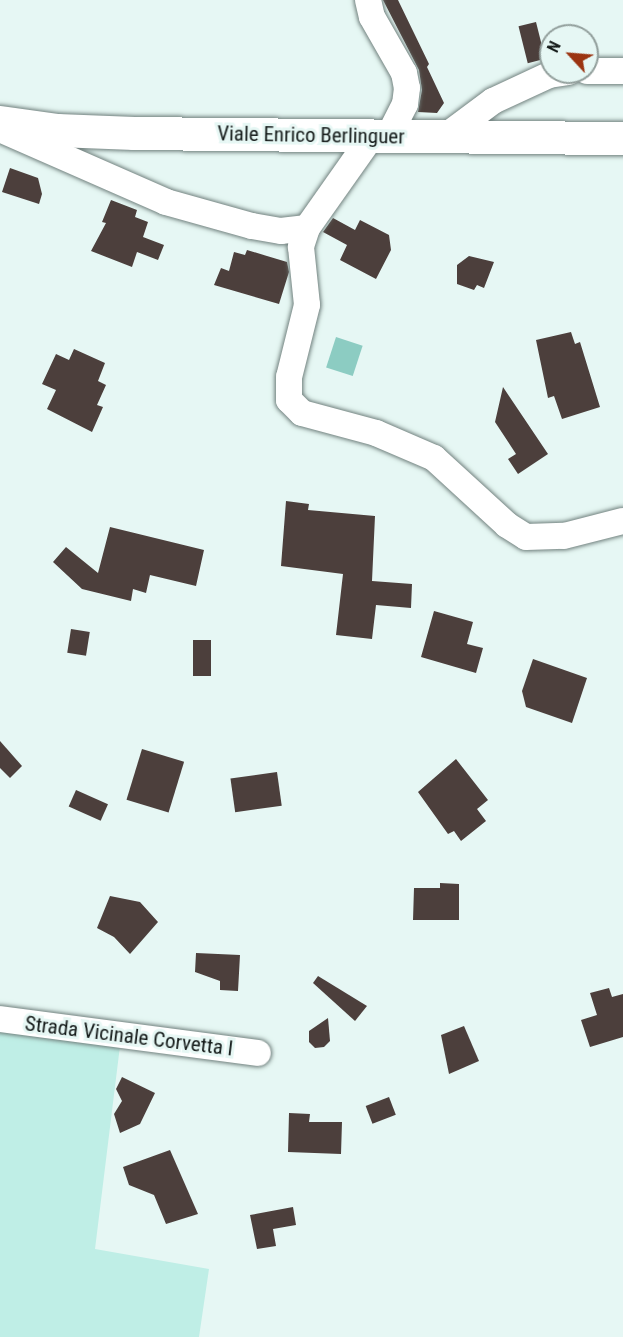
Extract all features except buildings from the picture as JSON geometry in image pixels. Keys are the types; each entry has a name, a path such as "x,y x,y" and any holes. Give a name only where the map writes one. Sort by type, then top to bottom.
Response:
{"main road":[{"name":"Viale Enrico Berlinguer","path":"0,123 68,131 623,138"}],"street":[{"path":"368,0 372,17 404,73 407,88 405,104 307,228 301,247 307,305 289,377 289,400 302,413 376,433 434,458 507,525 526,537 564,537 623,521"},
{"path":"599,70 623,71"},
{"path":"446,136 493,101 539,80"},
{"path":"0,129 166,202 252,226 281,231 307,228"},
{"name":"Strada Vicinale Corvetta I","path":"0,1019 258,1053"}],"shaded area":[{"path":"336,337 363,346 353,376 326,367"},
{"path":"0,1031 120,1046 95,1249 209,1269 199,1337 0,1337"}]}
